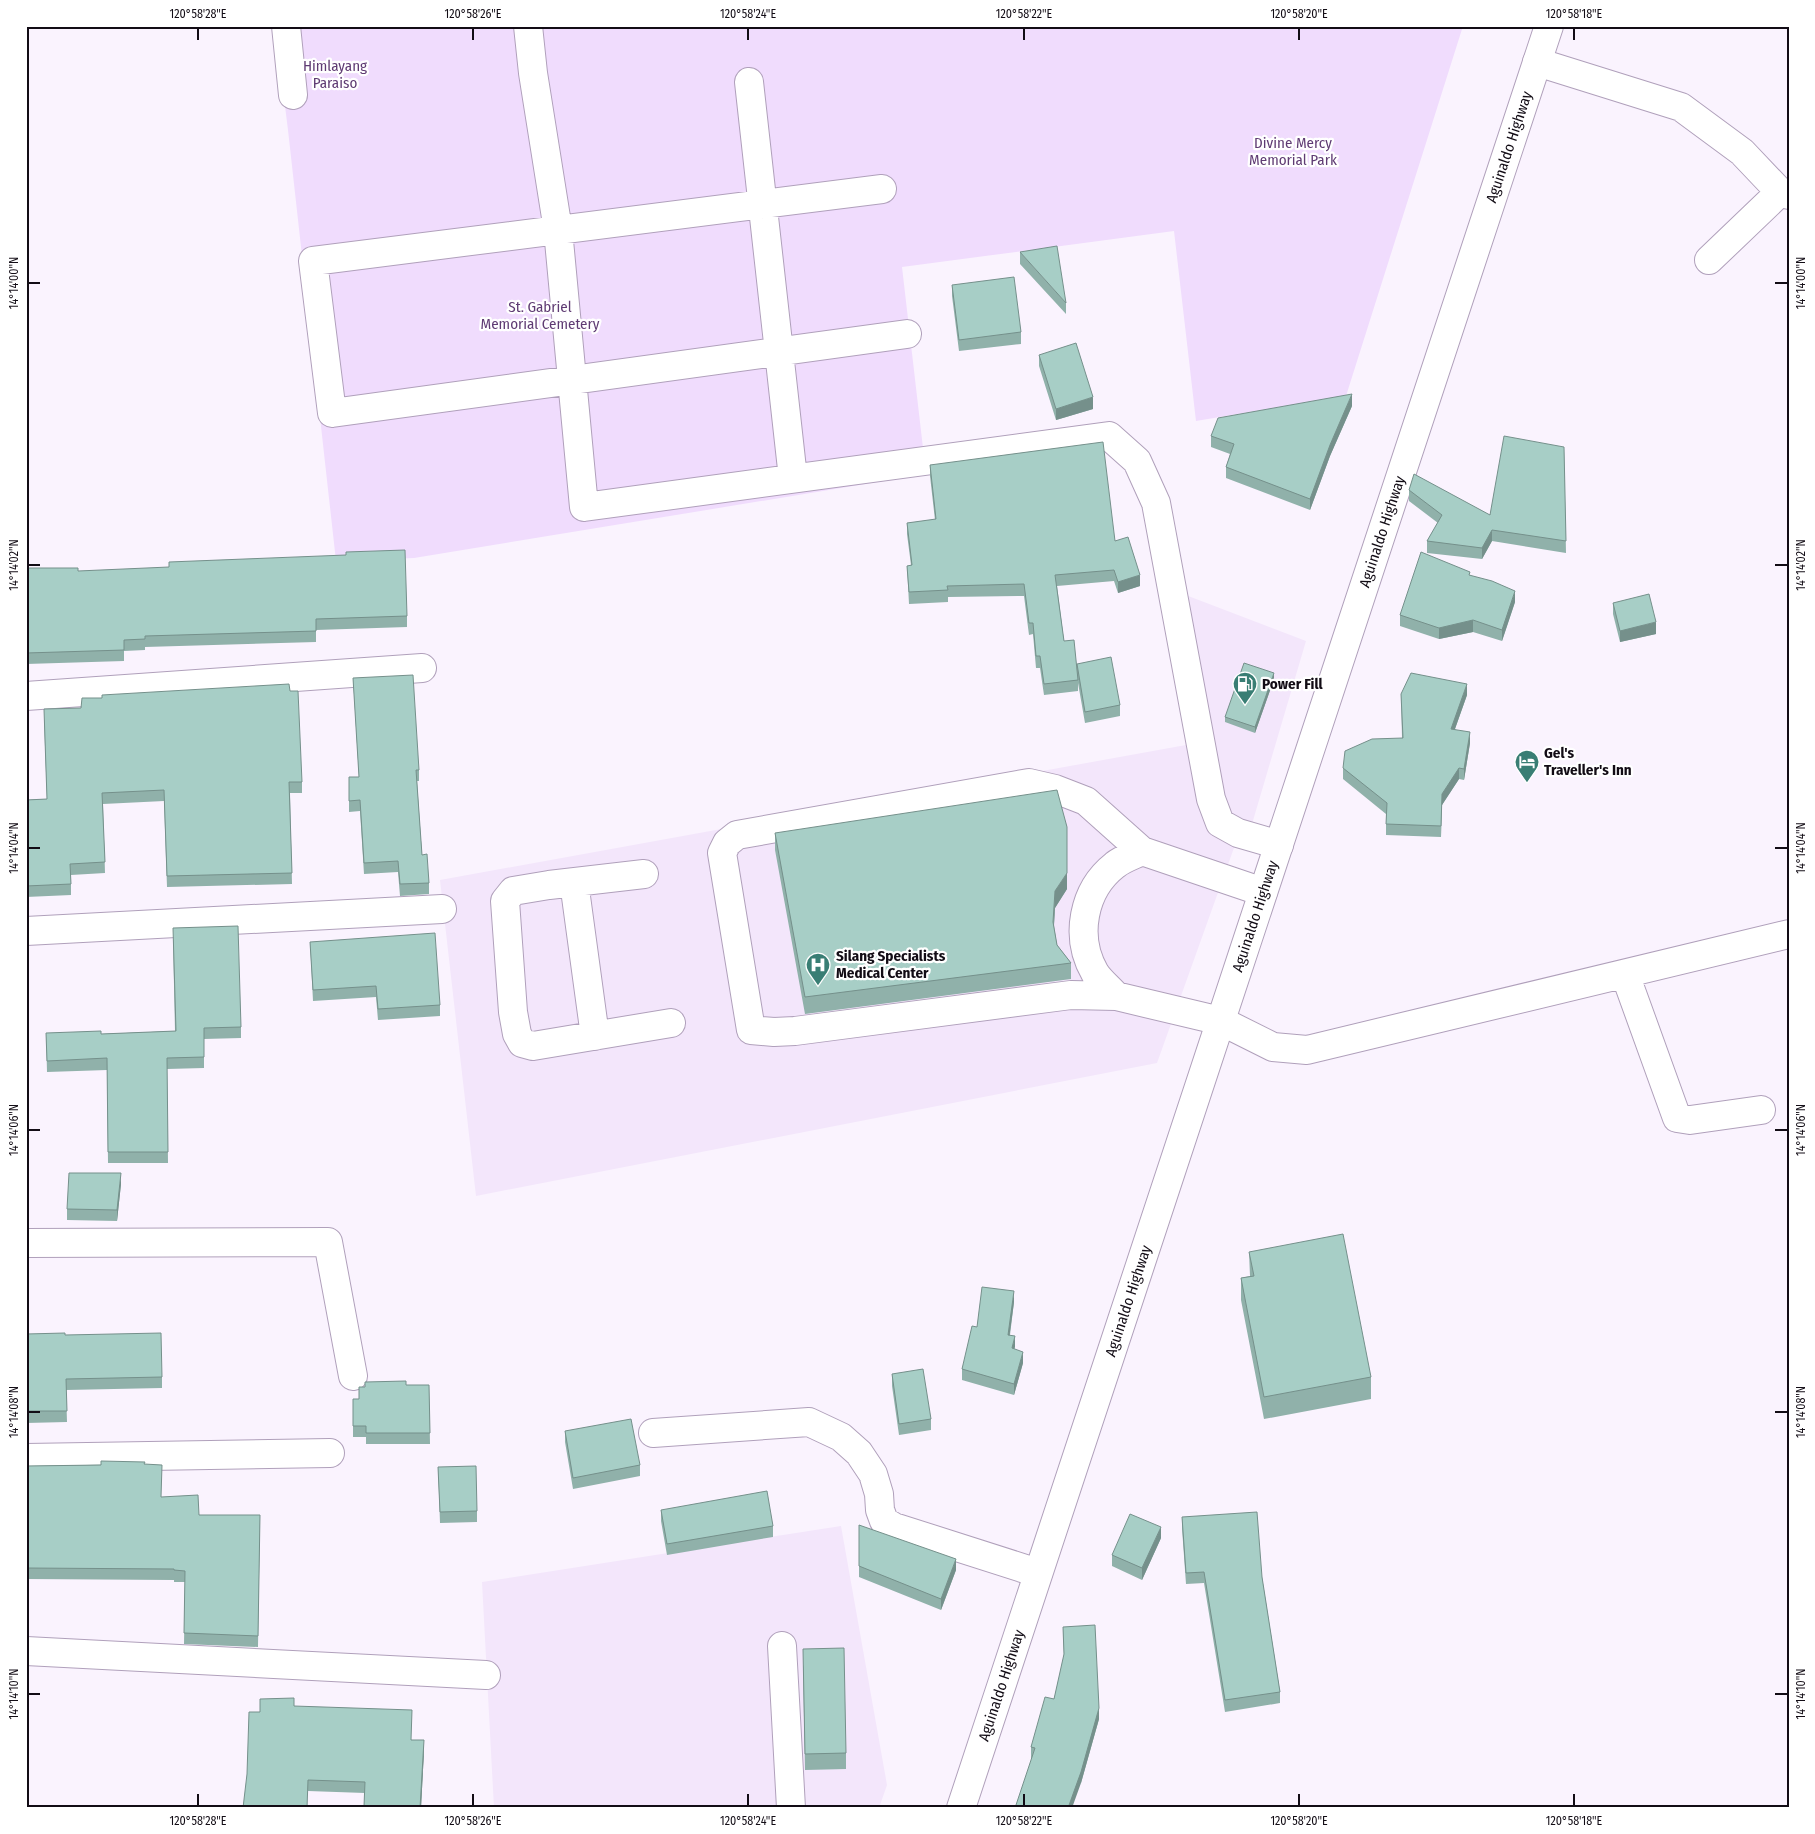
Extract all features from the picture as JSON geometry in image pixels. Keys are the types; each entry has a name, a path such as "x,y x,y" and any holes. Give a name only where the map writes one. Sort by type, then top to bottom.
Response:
{"street":[{"path":"286,26 293,95"},
{"path":"528,26 533,73 558,230 584,507 1109,436 1137,461 1156,503 1211,798 1220,823 1238,832 1279,845"},
{"name":"Aguinaldo Highway","path":"961,1808 1549,26"},
{"path":"1537,62 1681,108 1742,152 1784,193 1709,260"},
{"path":"749,82 793,478"},
{"path":"882,189 313,261 332,413 907,334"},
{"path":"26,696 422,668"},
{"path":"1263,892 1142,851 1086,801 1055,789 1029,783 737,835 727,843 722,853 751,1030 774,1032 795,1031 1071,994 1116,996 1221,1021 1273,1047 1307,1050 1789,934"},
{"path":"1116,996 1095,973 1084,945 1084,915 1095,887 1115,864 1142,851"},
{"path":"644,874 513,891 505,901 513,1012 517,1034 522,1043 533,1046 671,1023"},
{"path":"574,882 595,1036"},
{"path":"26,931 442,909"},
{"path":"1625,974 1677,1118 1690,1120 1760,1110"},
{"path":"26,1243 328,1242 353,1376"},
{"path":"654,1433 808,1422 841,1437 858,1453 873,1474 884,1521 894,1527 1038,1573"},
{"path":"26,1458 330,1452"},
{"path":"782,1646 791,1808"},
{"path":"26,1651 486,1676"}],"shaded area":[{"name":"Power Fill","path":"1183,594 1306,641 1252,824 1233,818 1223,804"},
{"name":"Silang Specialists Medical Center","path":"1186,745 1202,807 1235,845 1157,1063 476,1196 440,880"},
{"path":"841,1526 887,1785 879,1808 494,1808 482,1582"}],"green space":[{"name":"St. Gabriel Memorial Cemetery","path":"275,26 1463,26 1346,396 1196,421 1174,231 902,267 926,474 414,558 336,561"}],"building":[{"path":"1057,246 1066,303 1020,252"},
{"path":"1014,277 1021,332 959,340 952,285"},
{"path":"1076,343 1093,397 1056,409 1039,355"},
{"path":"1352,394 1310,499 1226,467 1234,444 1211,436 1218,418"},
{"path":"1504,436 1564,447 1566,541 1492,530 1482,548 1427,541 1442,515 1409,490 1414,474 1490,515"},
{"path":"1103,442 1115,541 1128,537 1140,575 1118,582 1114,570 1055,575 1064,641 1074,640 1078,680 1044,684 1040,656 1036,656 1033,623 1029,623 1024,584 947,586 948,590 909,592 907,566 912,565 907,523 936,519 930,465"},
{"path":"405,550 407,616 316,619 316,631 145,636 145,639 124,640 124,650 26,653 26,568 78,568 78,571 169,567 169,562 346,555 346,552"},
{"path":"1421,552 1470,572 1469,575 1492,581 1515,591 1502,630 1473,620 1439,628 1400,615"},
{"path":"1649,594 1656,622 1620,631 1613,603"},
{"path":"1111,657 1120,705 1085,712 1077,664"},
{"path":"1244,663 1274,673 1255,727 1225,717"},
{"path":"1411,673 1467,684 1451,729 1470,732 1464,769 1459,768 1442,794 1441,826 1386,824 1387,803 1343,768 1345,751 1372,739 1403,738 1401,694"},
{"path":"413,675 419,770 416,770 422,855 427,854 429,883 400,884 398,861 364,863 360,800 349,801 349,777 359,777 353,678"},
{"path":"289,684 290,691 298,691 302,782 289,782 292,873 167,876 164,790 102,793 105,862 70,864 71,884 26,886 26,800 47,799 44,709 81,708 82,698 102,698 102,695"},
{"path":"1057,790 1067,827 1067,873 1055,891 1053,922 1057,945 1071,963 805,997 775,833"},
{"path":"238,926 241,1027 204,1028 204,1057 167,1058 168,1152 108,1152 107,1058 47,1061 46,1033 101,1031 101,1034 176,1031 173,928"},
{"path":"435,933 440,1005 378,1009 376,986 313,990 310,942"},
{"path":"69,1173 121,1173 117,1210 67,1209"},
{"path":"1343,1234 1371,1377 1264,1397 1241,1278 1254,1276 1249,1252"},
{"path":"982,1287 1014,1291 1008,1335 1015,1336 1012,1348 1023,1352 1014,1384 962,1369 972,1326 977,1327"},
{"path":"65,1333 65,1335 161,1333 162,1377 66,1379 67,1411 26,1411 26,1334"},
{"path":"923,1369 931,1419 899,1424 892,1374"},
{"path":"406,1381 406,1385 429,1385 430,1433 366,1433 366,1426 353,1426 353,1399 359,1399 359,1387 365,1387 365,1382"},
{"path":"631,1419 640,1465 573,1478 565,1431"},
{"path":"101,1461 145,1462 144,1464 162,1465 161,1497 198,1495 199,1515 260,1515 258,1636 184,1633 185,1571 174,1569 26,1568 26,1466 101,1465"},
{"path":"476,1466 477,1511 440,1512 438,1467"},
{"path":"767,1491 773,1526 667,1544 661,1510"},
{"path":"1257,1512 1262,1577 1280,1692 1225,1700 1204,1572 1186,1573 1182,1517"},
{"path":"1130,1514 1161,1527 1142,1568 1112,1555"},
{"path":"859,1525 956,1559 941,1599 859,1566"},
{"path":"1095,1625 1099,1708 1081,1772 1068,1808 1015,1808 1035,1748 1031,1747 1045,1697 1054,1699 1064,1654 1063,1627"},
{"path":"844,1648 846,1753 805,1754 803,1649"},
{"path":"294,1698 294,1706 412,1710 411,1740 424,1740 420,1808 364,1806 365,1782 308,1780 307,1808 243,1808 247,1774 249,1712 260,1712 260,1699"}],"place":[{"name":"Power Fill","path":"1245,705"},
{"name":"Gel's Traveller's Inn","path":"1527,783"},
{"name":"Silang Specialists Medical Center","path":"818,986"}],"park label":[{"name":"Himlayang Paraiso","path":"335,74"},
{"name":"Divine Mercy Memorial Park","path":"1293,152"}]}
